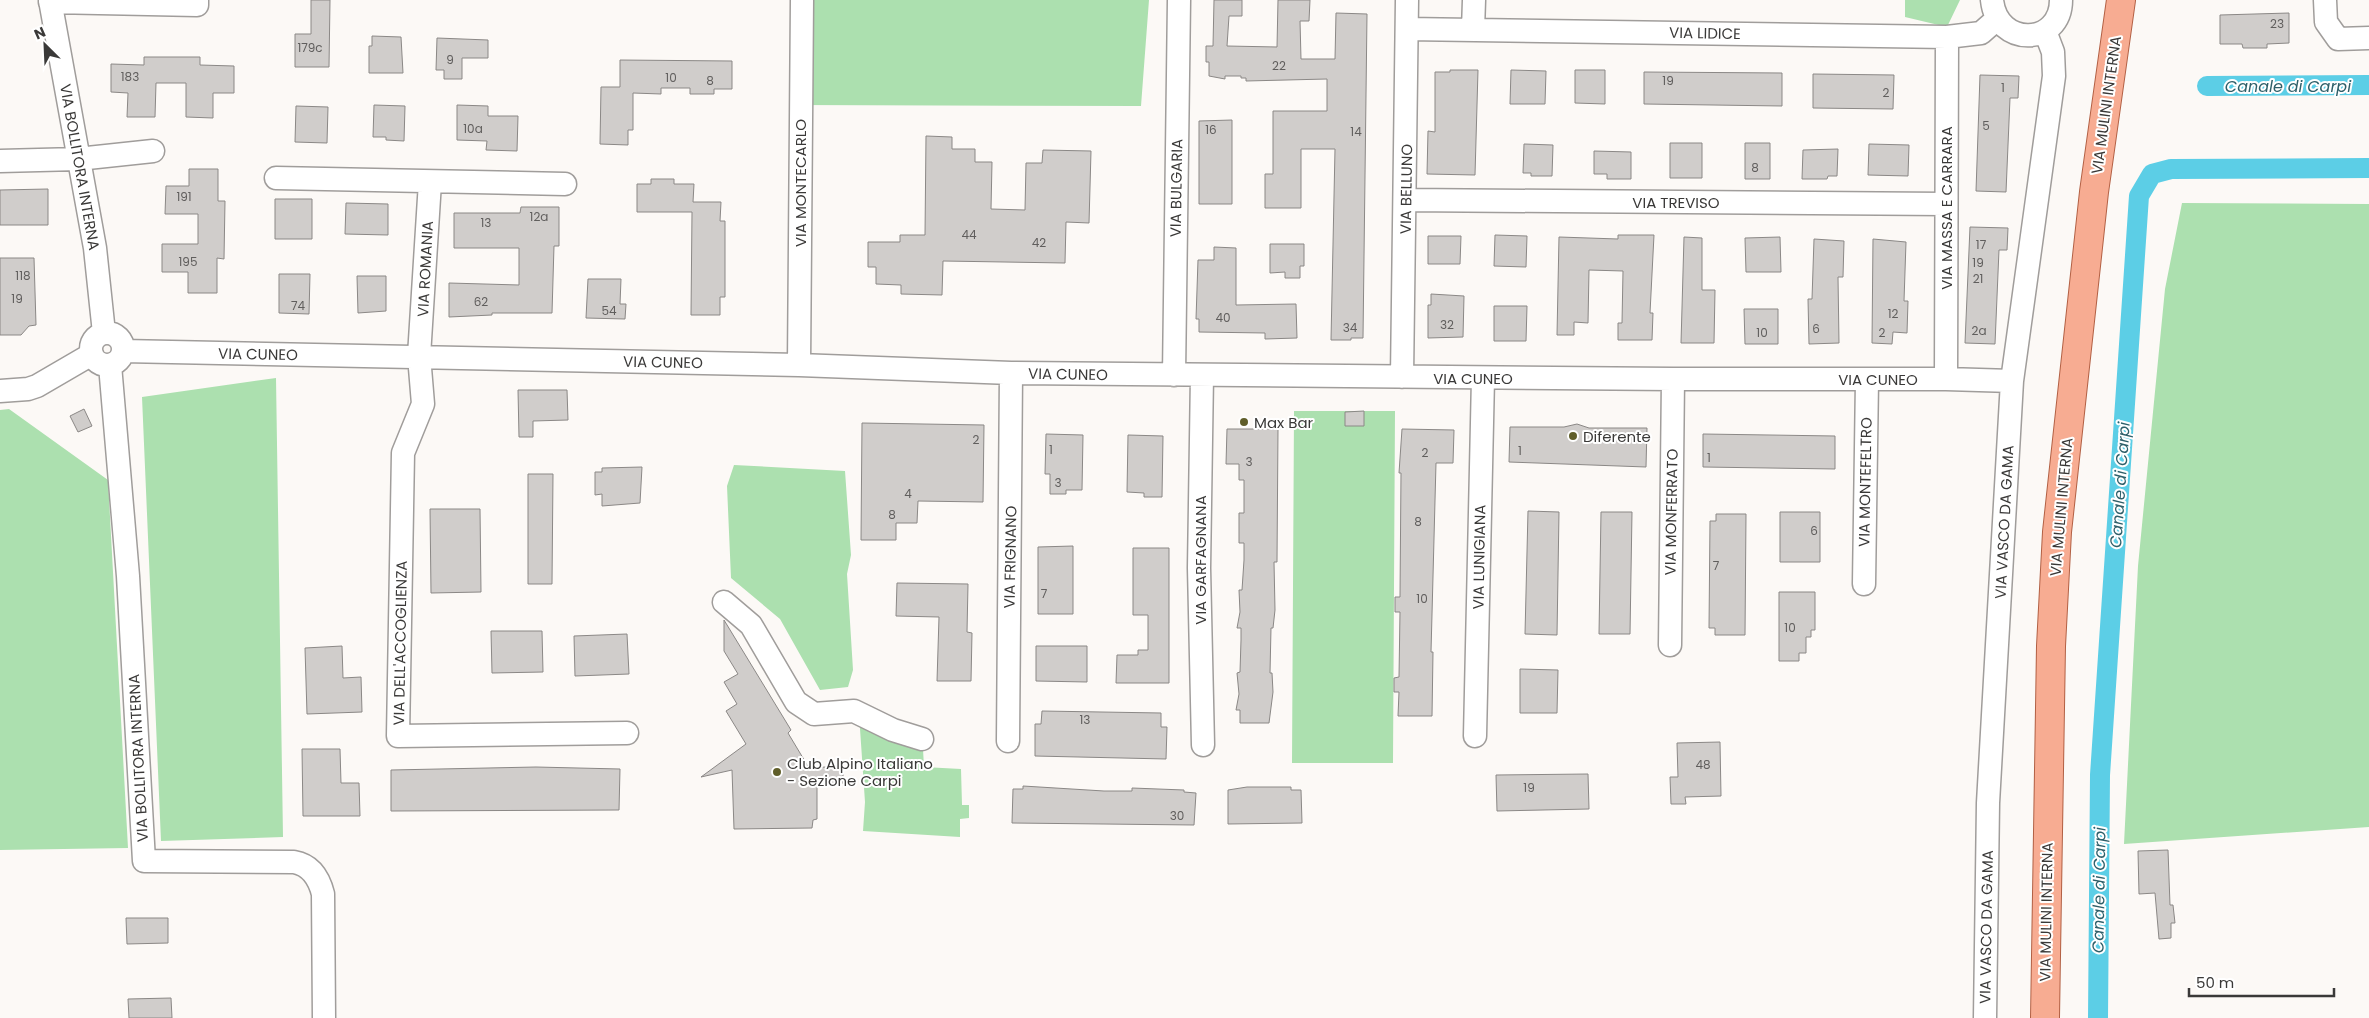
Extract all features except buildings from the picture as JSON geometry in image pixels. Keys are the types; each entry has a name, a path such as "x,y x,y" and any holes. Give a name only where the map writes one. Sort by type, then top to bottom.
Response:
{"main road":[{"name":"VIA MULINI INTERNA","path":"2045,1018 2051,646 2057,532 2094,192 2121,0"}],"street":[{"name":"VIA BOLLITORA INTERNA","path":"198,0 197,5 50,1 95,248 104,333 117,336 122,343 108,357 128,585 144,861 294,862 308,867 318,880 323,894 324,1018"},
{"name":"VIA MONTECARLO","path":"799,365 802,0"},
{"name":"VIA BULGARIA","path":"1174,375 1179,0"},
{"name":"VIA BELLUNO","path":"1402,377 1406,200 1407,0"},
{"path":"1473,30 1474,0"},
{"path":"1995,10 2004,28 2019,35 2035,35 2045,31 2058,16 2061,0"},
{"path":"2325,0 2326,22 2338,39 2369,38"},
{"name":"VIA LIDICE","path":"1407,29 1947,37 1981,32 1995,10"},
{"name":"VIA VASCO DA GAMA","path":"1985,1018 1988,803 2012,381 2054,76 2053,52 2045,31"},
{"name":"VIA MASSA E CARRARA","path":"1946,379 1947,37"},
{"path":"0,161 78,159 153,151"},
{"path":"276,178 565,184"},
{"name":"VIA ROMANIA","path":"419,356 430,182"},
{"name":"VIA TREVISO","path":"1406,200 1946,204"},
{"name":"VIA CUNEO","path":"108,357 419,356 799,365 1011,373 2012,381"},
{"name":"VIA DELL'ACCOGLIENZA","path":"419,356 423,404 403,453 398,736 627,733"},
{"path":"0,391 36,386 108,357"},
{"name":"VIA FRIGNANO","path":"1008,741 1011,373"},
{"name":"VIA GARFAGNANA","path":"1202,375 1199,568 1203,745"},
{"name":"VIA LUNIGIANA","path":"1475,736 1483,378"},
{"name":"VIA MONFERRATO","path":"1670,645 1673,379"},
{"name":"VIA MONTEFELTRO","path":"1864,584 1867,380"},
{"path":"724,602 751,625 796,702 814,714 854,711 893,730 922,739"}],"green space":[{"path":"793,0 1149,0 1141,106 793,105"},
{"path":"1905,0 1960,0 1947,27 1905,17"},
{"path":"2182,203 2369,204 2369,827 2124,844 2138,566 2165,289"},
{"path":"276,378 283,837 161,841 142,397"},
{"path":"9,409 108,480 128,848 0,850 0,410"},
{"path":"1294,411 1395,411 1393,763 1292,763"},
{"path":"734,465 845,471 851,555 847,574 853,670 848,687 820,690 780,619 731,578 727,486"},
{"path":"859,714 923,749 924,767 961,769 962,805 969,805 969,818 960,819 960,837 863,831 865,802"}],"waterway":[{"name":"Canale di Carpi","path":"2207,86 2369,85"},
{"name":"Canale di Carpi","path":"2098,1018 2100,775 2139,196 2152,174 2171,169 2369,168"}],"place":[{"name":"Max Bar","path":"1244,422"},
{"name":"Diferente","path":"1573,436"},
{"name":"Club Alpino Italiano - Sezione Carpi","path":"777,772"}]}
